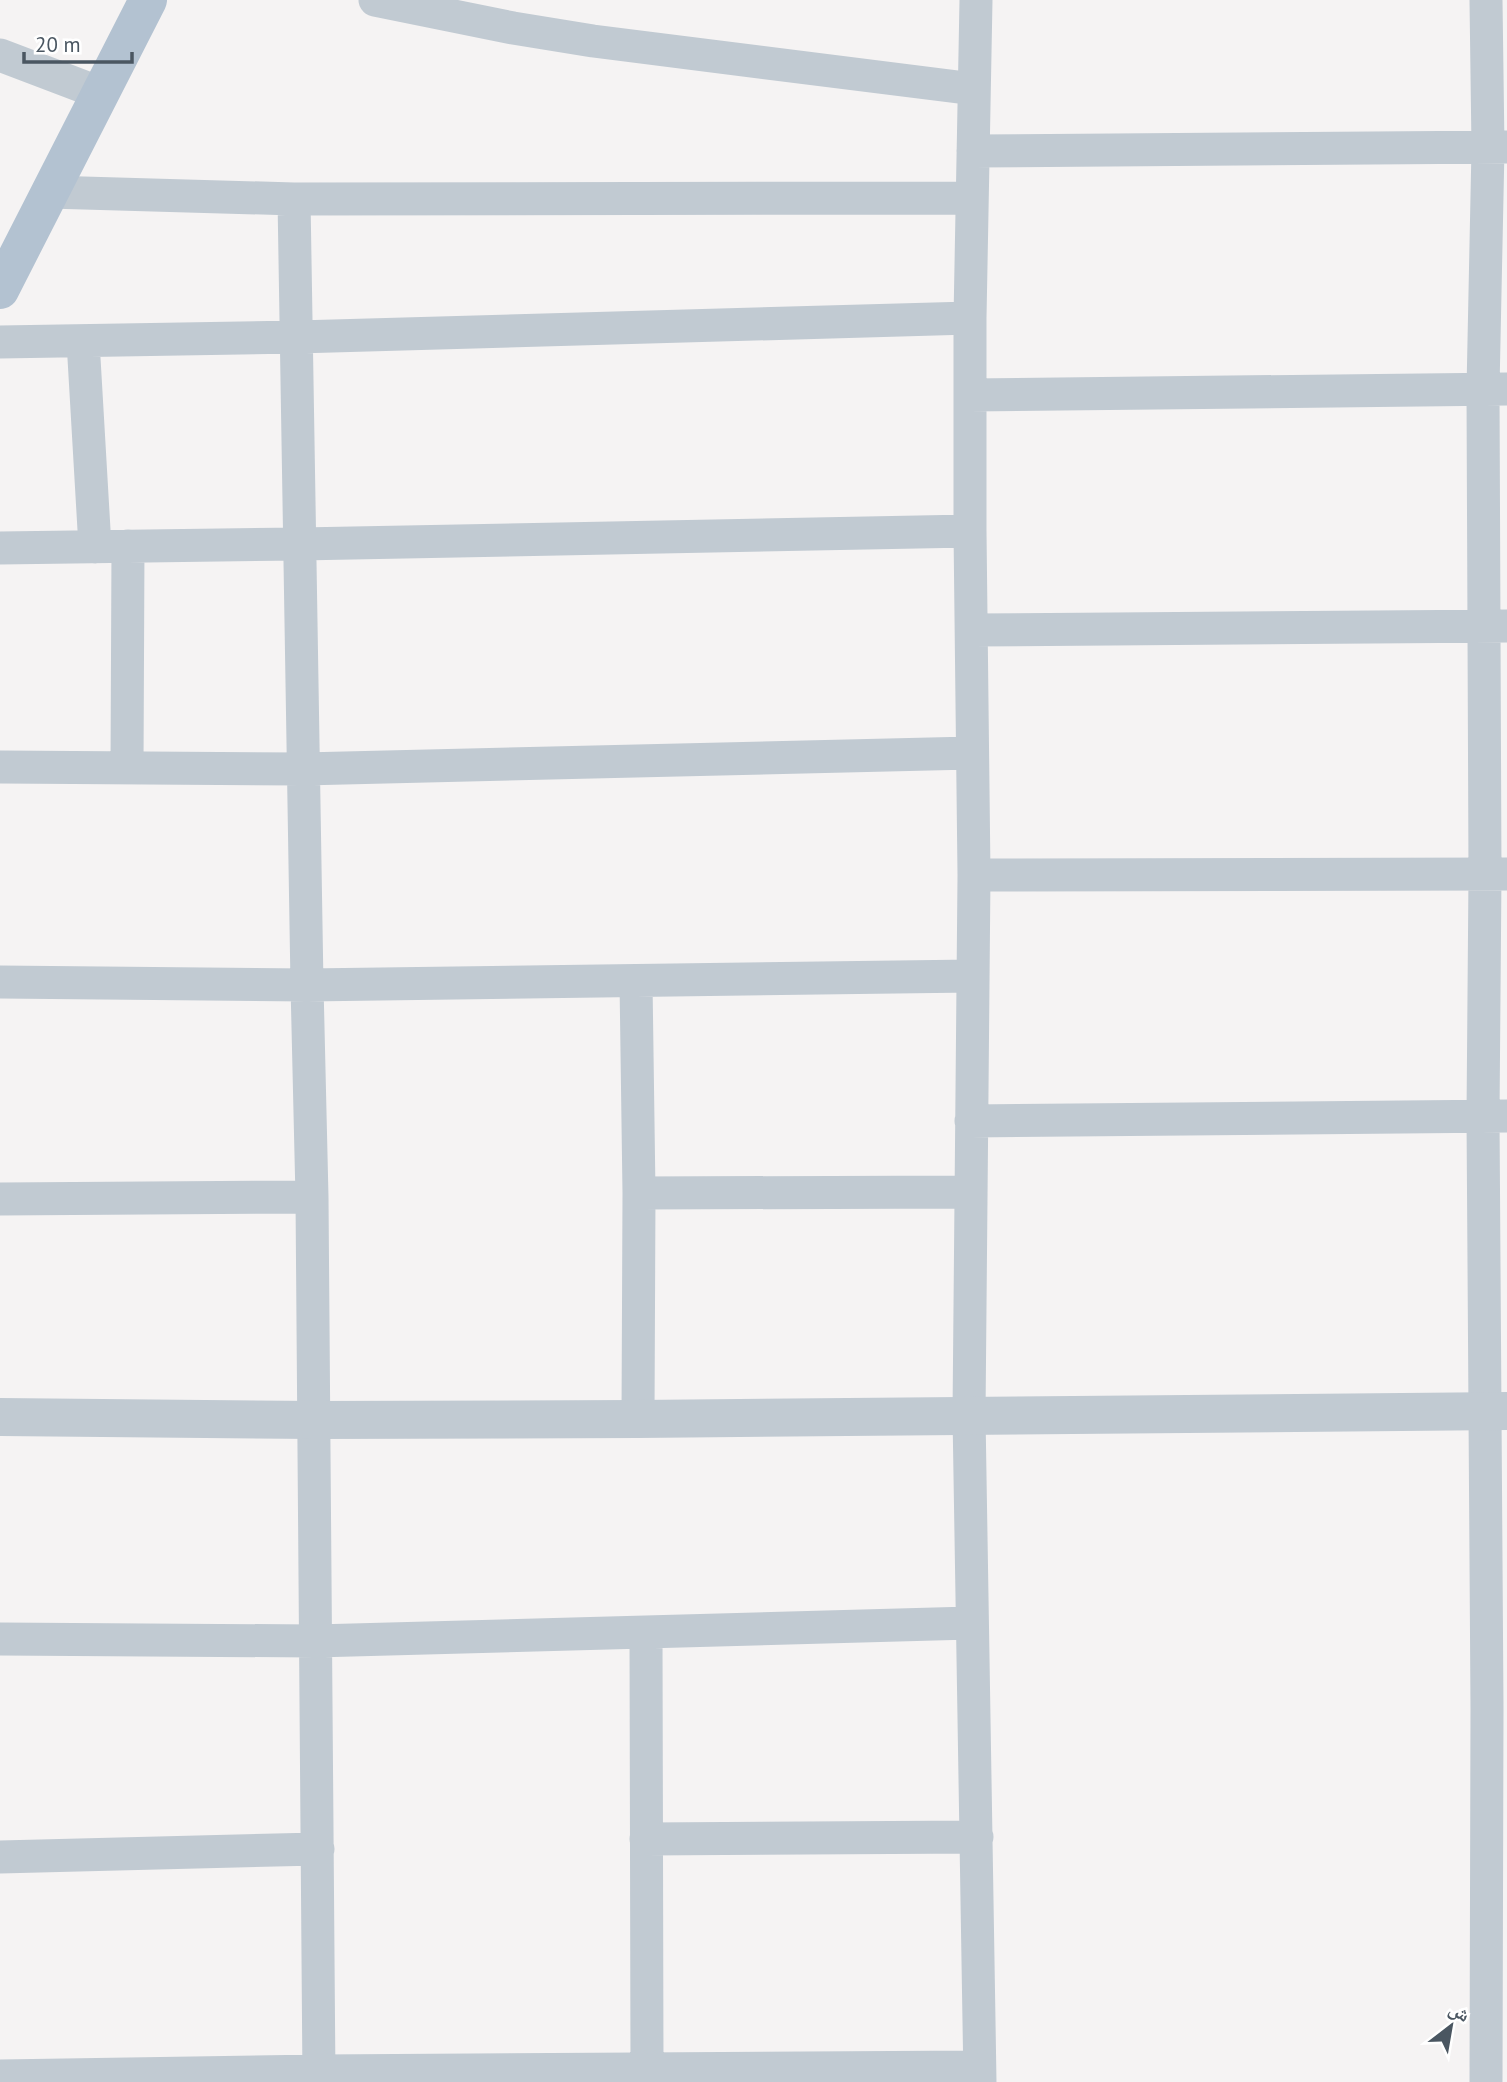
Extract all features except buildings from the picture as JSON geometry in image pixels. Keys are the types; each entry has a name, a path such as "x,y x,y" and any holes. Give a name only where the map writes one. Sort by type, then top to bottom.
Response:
{"main road":[{"path":"1,285 148,0"}],"street":[{"path":"375,0 593,41 974,89"},
{"path":"0,2077 319,2076 648,2069 979,2074 969,1415 974,976 970,318 976,0"},
{"path":"1486,0 1498,148 1495,389 1497,1952 1486,2082"},
{"path":"0,55 100,93"},
{"path":"973,151 1498,148"},
{"path":"50,192 294,199 971,198"},
{"path":"294,199 315,1420 319,2076"},
{"path":"0,342 297,337 970,318"},
{"path":"83,341 95,547"},
{"path":"970,395 1495,389"},
{"path":"0,548 970,531"},
{"path":"127,768 128,546"},
{"path":"972,630 1495,626"},
{"path":"0,767 303,769 972,753"},
{"path":"974,875 1496,874"},
{"path":"0,982 307,985 974,976"},
{"path":"636,981 638,1419"},
{"path":"971,1121 1495,1116"},
{"path":"639,1193 970,1192"},
{"path":"0,1199 312,1197"},
{"path":"0,1417 638,1419 1496,1411"},
{"path":"0,1639 315,1641 971,1623"},
{"path":"646,1632 648,2069"},
{"path":"646,1839 977,1836"},
{"path":"0,1857 318,1849"}]}
